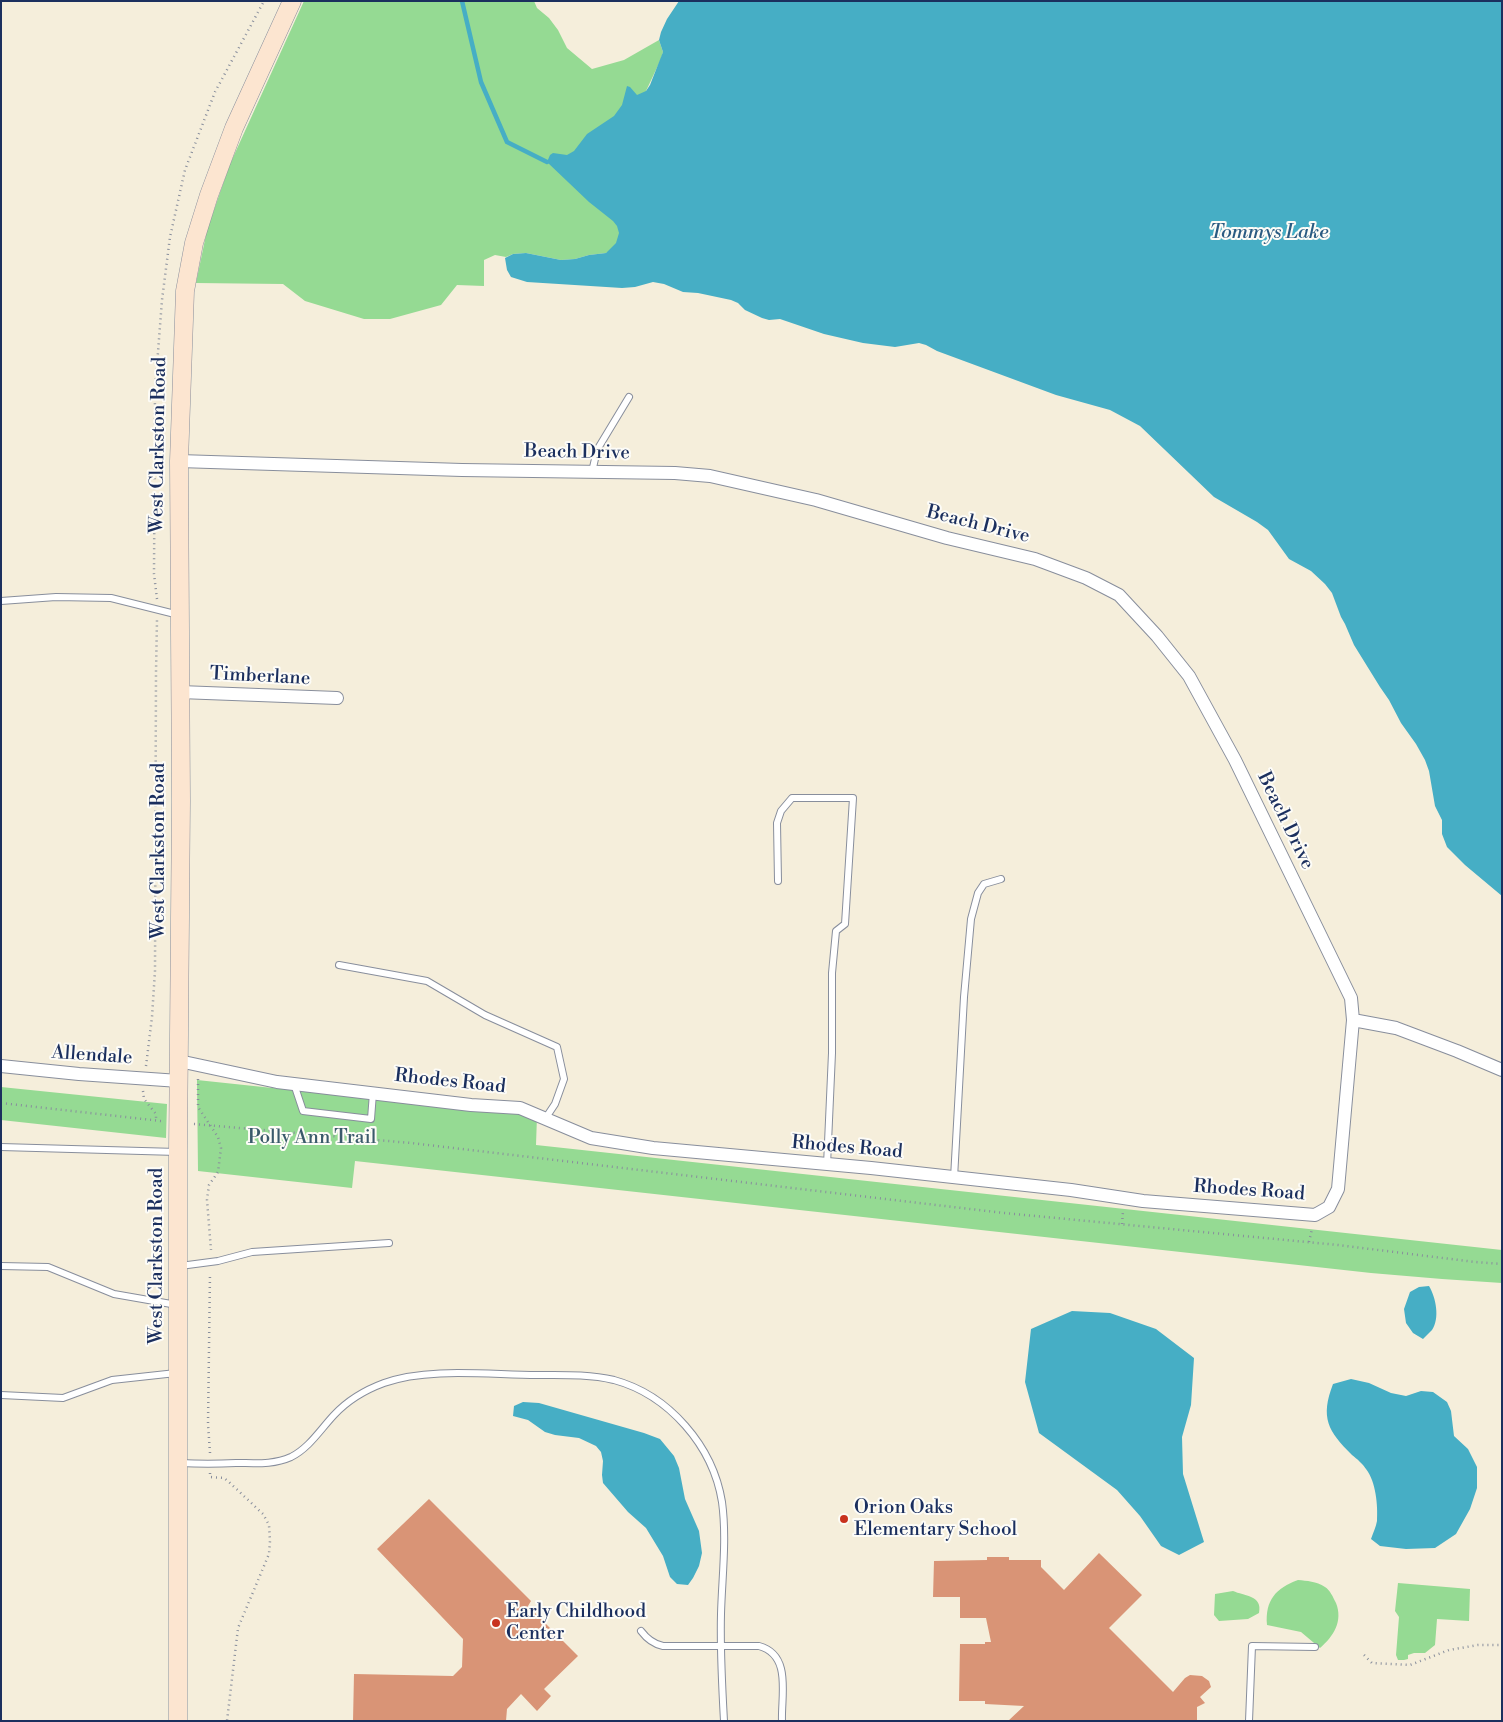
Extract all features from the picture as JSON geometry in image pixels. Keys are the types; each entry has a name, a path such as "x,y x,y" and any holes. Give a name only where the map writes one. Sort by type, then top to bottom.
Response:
{"main road":[{"name":"West Clarkston Road","path":"178,1721 179,461 185,291 194,243 209,195 234,128 292,1"}],"street":[{"name":"Beach Drive","path":"179,461 443,469 676,473 710,476 816,500 947,538 1035,559 1086,578 1120,595 1190,676 1235,760 1351,998 1353,1020"},
{"name":"Timberlane","path":"180,692 337,698"},
{"path":"1353,1020 1396,1028 1502,1070"},
{"name":"Rhodes Road","path":"179,1061 277,1082 471,1105 520,1108 590,1138 653,1148 1071,1190 1143,1201 1315,1215 1329,1207 1338,1189 1353,1020"},
{"name":"Allendale","path":"1,1066 179,1081"}],"lane":[{"path":"592,472 597,450 629,397"},
{"path":"1,602 56,597 111,598 180,615"},
{"path":"778,881 777,823 781,811 792,798 853,798 845,924 836,931 832,973 832,1053 827,1165"},
{"path":"954,1178 961,1036 971,919 978,893 984,884 1001,879"},
{"path":"339,965 427,981 485,1015 557,1047 564,1079 555,1104 545,1119"},
{"path":"294,1084 304,1111 371,1118 373,1093"},
{"path":"1,1147 178,1152"},
{"path":"178,1266 211,1262 252,1252 389,1243"},
{"path":"1,1266 48,1267 114,1294 178,1306"},
{"path":"1,1395 63,1398 112,1380 178,1373"},
{"path":"177,1463 274,1463 292,1456 308,1445 334,1415 349,1402 389,1381 411,1377 434,1374 583,1376 626,1384 667,1407 683,1423 700,1445 716,1480 722,1503 724,1534 720,1671 724,1721"},
{"path":"641,1632 656,1645 677,1647 759,1646 766,1648 775,1655 783,1674 782,1721"},
{"path":"1249,1721 1252,1646 1315,1647"},
{"path":"782,1709 787,1721"}],"path":[{"path":"199,1065 198,1108 202,1117 218,1137 221,1148 218,1172 209,1185 207,1200 211,1262 208,1424 210,1477 224,1478 229,1482 263,1514 269,1525 269,1554 238,1628 227,1721"},
{"path":"1,1103 178,1122 411,1143 1004,1213 1338,1245 1502,1264"},
{"path":"1364,1655 1372,1664 1410,1665 1450,1650 1478,1645 1502,1644"}],"green space":[{"path":"304,1 534,1 537,8 549,18 558,30 567,48 592,69 624,60 659,40 663,52 646,91 1502,1 606,253 561,260 526,253 513,254 506,257 495,255 484,260 484,286 457,285 441,305 390,319 364,319 305,301 283,284 196,283 207,230 230,164"},
{"name":"Polly Ann Trail","path":"197,1080 537,1116 536,1145 1502,1250 1502,1283 1371,1273 355,1161 352,1188 198,1171"},
{"path":"1,1087 167,1104 166,1138 1,1120"},
{"path":"1298,1580 1315,1582 1322,1585 1330,1592 1336,1603 1338,1622 1336,1628 1320,1648 1301,1632 1267,1625 1268,1609 1274,1596 1290,1583"},
{"path":"1398,1583 1470,1589 1469,1621 1437,1619 1435,1645 1425,1653 1414,1653 1408,1655 1408,1659 1398,1660 1396,1655 1399,1617 1395,1611"},
{"path":"1233,1591 1255,1599 1258,1603 1259,1613 1248,1619 1219,1621 1214,1615 1215,1594"}],"water":[{"name":"Tommys Lake","path":"679,1 1502,1 1502,896 1447,847 1442,834 1442,820 1435,806 1429,771 1425,760 1354,645 1332,593 1311,571 1289,559 1268,530 1214,497 1140,426 1110,410 1056,395 919,343 895,347 863,343 824,334 780,319 769,320 762,318 745,310 738,303 731,300 683,292 664,284 653,282 622,288 527,282 511,277 507,270 505,258 513,254 526,253 561,260 575,259 606,253 616,243 619,233 613,221 589,202 547,162 553,153 567,155 574,151 587,134 614,116 622,105 627,86 637,95 646,91 663,52 659,40 661,32"},
{"path":"1429,1286 1434,1296 1436,1320 1432,1330 1423,1339 1413,1333 1406,1323 1404,1309 1410,1292 1419,1287"},
{"path":"1072,1311 1110,1313 1156,1329 1194,1358 1191,1405 1182,1437 1183,1474 1204,1542 1179,1555 1161,1546 1140,1516 1117,1490 1039,1433 1025,1382 1031,1329"},
{"path":"1351,1379 1369,1383 1391,1393 1406,1396 1421,1391 1433,1392 1447,1402 1451,1411 1454,1436 1468,1449 1477,1467 1477,1488 1470,1509 1456,1534 1435,1548 1406,1549 1380,1546 1371,1539 1377,1523 1377,1501 1372,1480 1363,1465 1337,1439 1332,1431 1327,1415 1327,1406 1333,1384"},
{"path":"523,1402 539,1403 660,1439 674,1456 679,1468 685,1499 699,1531 702,1553 699,1566 688,1585 677,1584 670,1577 663,1556 646,1528 628,1512 603,1483 603,1461 601,1452 596,1446 579,1438 545,1432 528,1420 513,1416 514,1406"}],"building":[{"name":"Early Childhood Center","path":"429,1499 531,1601 528,1606 578,1656 544,1689 551,1696 537,1711 521,1694 507,1709 506,1721 353,1721 354,1674 453,1676 462,1667 463,1639 377,1549"},
{"path":"1099,1553 1142,1595 1109,1628 1173,1692 1190,1675 1202,1676 1209,1681 1211,1687 1200,1697 1205,1703 1197,1707 1197,1721 1008,1721 1024,1706 985,1704 985,1701 959,1701 960,1644 985,1644 985,1642 991,1642 986,1618 960,1618 960,1597 933,1597 934,1561 987,1560 987,1557 1009,1557 1009,1560 1041,1560 1041,1567 1064,1590"}],"waterway":[{"path":"462,1 481,82 507,142 547,162"}],"place":[{"name":"Orion Oaks Elementary School","path":"844,1519"},
{"name":"Early Childhood Center","path":"496,1623"}]}
